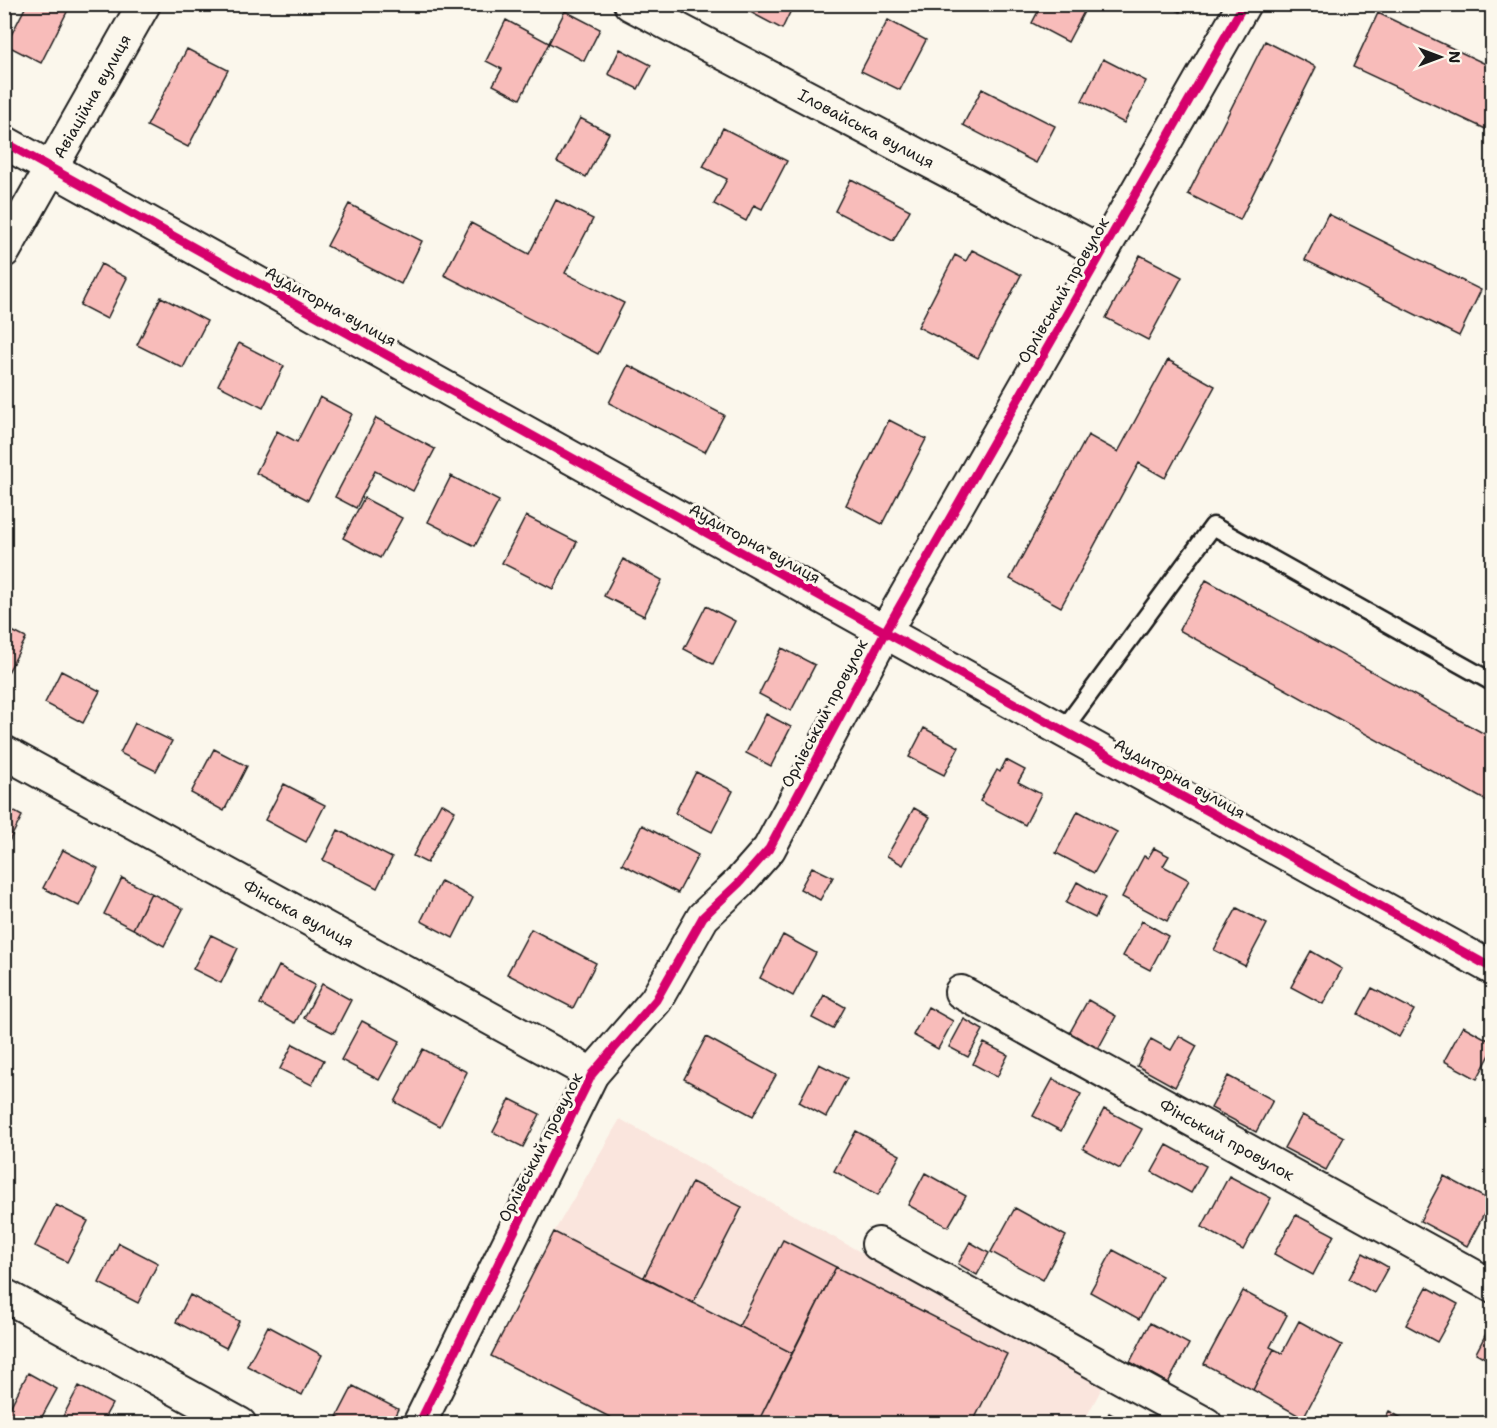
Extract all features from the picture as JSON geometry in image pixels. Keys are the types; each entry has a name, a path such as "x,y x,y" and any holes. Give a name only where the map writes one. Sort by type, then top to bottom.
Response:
{"street":[{"name":"Авіаційна вулиця","path":"4,251 144,4"},
{"name":"Іловайська вулиця","path":"630,4 1102,252"},
{"name":"Орлівський провулок","path":"419,1424 592,1074 656,1000 703,917 739,883 769,849 885,632 1244,4"},
{"name":"Аудиторна вулиця","path":"4,142 1492,968"},
{"name":"Фінська вулиця","path":"4,752 592,1074"},
{"name":"Фінський провулок","path":"962,992 1492,1286"},
{"path":"878,1244 1206,1424"},
{"path":"4,1295 198,1414 240,1424"}],"lane":[{"path":"1063,730 1213,526 1492,682"}],"shaded area":[{"path":"620,1119 1103,1386 1083,1423 623,1423 491,1356 554,1232"}],"building":[{"path":"27,4 71,4 41,63 6,45"},
{"path":"735,4 794,4 782,29"},
{"path":"1042,4 1087,6 1068,42 1032,23"},
{"path":"1166,4 1184,4 1180,12"},
{"path":"565,11 600,29 584,61 549,43"},
{"path":"1378,13 1492,67 1492,132 1353,67"},
{"path":"506,20 549,43 520,99 493,85 502,69 486,61"},
{"path":"888,20 926,40 900,90 861,71"},
{"path":"1265,41 1316,67 1240,220 1188,194"},
{"path":"187,49 228,70 188,147 147,126"},
{"path":"620,49 651,65 638,89 608,74"},
{"path":"1103,59 1146,81 1124,123 1082,101"},
{"path":"982,89 1055,126 1036,163 963,125"},
{"path":"580,118 609,133 586,177 557,162"},
{"path":"723,128 787,161 762,209 754,205 746,221 714,204 727,179 703,167"},
{"path":"851,179 910,210 893,241 835,211"},
{"path":"556,200 593,219 565,273 624,303 598,354 444,275 471,223 529,254"},
{"path":"349,204 422,241 401,284 327,246"},
{"path":"1328,214 1481,290 1459,336 1305,260"},
{"path":"972,250 1021,275 978,358 918,327 955,255 966,261"},
{"path":"1140,255 1182,277 1148,340 1106,318"},
{"path":"101,264 127,278 107,319 80,305"},
{"path":"161,297 207,321 183,368 137,345"},
{"path":"239,343 284,366 263,408 218,385"},
{"path":"1168,360 1215,386 1165,478 1139,463 1061,607 1010,579 1088,435 1118,452"},
{"path":"628,365 724,415 705,452 609,403"},
{"path":"320,397 352,414 308,500 256,473 277,431 297,442"},
{"path":"376,418 435,449 413,491 375,471 356,508 335,497"},
{"path":"889,420 926,439 882,524 846,505"},
{"path":"451,476 499,501 475,546 428,522"},
{"path":"364,498 402,518 380,558 343,538"},
{"path":"526,516 577,542 553,589 502,563"},
{"path":"623,559 662,580 644,616 604,596"},
{"path":"1206,580 1492,738 1492,804 1179,630"},
{"path":"706,606 735,621 713,664 684,649"},
{"path":"4,627 26,638 4,680"},
{"path":"782,648 815,665 791,711 759,694"},
{"path":"61,671 100,691 83,723 45,703"},
{"path":"766,714 791,727 771,766 746,753"},
{"path":"135,723 172,741 156,771 120,753"},
{"path":"924,728 959,747 944,775 909,757"},
{"path":"214,749 247,766 224,811 191,793"},
{"path":"1006,760 1025,770 1018,782 1041,794 1025,825 980,801 997,770 1000,772"},
{"path":"696,772 733,791 712,832 675,813"},
{"path":"284,784 325,805 306,842 265,820"},
{"path":"441,803 455,811 427,863 413,856"},
{"path":"4,806 22,816 4,851"},
{"path":"914,808 930,817 903,865 887,856"},
{"path":"1078,811 1117,832 1094,873 1056,853"},
{"path":"642,825 698,855 678,893 622,864"},
{"path":"338,830 392,858 377,888 323,860"},
{"path":"1154,848 1169,856 1163,866 1189,880 1167,921 1122,897 1144,856 1148,858"},
{"path":"63,850 98,868 79,906 43,888"},
{"path":"812,867 833,877 820,900 800,889"},
{"path":"122,878 151,893 133,929 104,914"},
{"path":"441,881 473,898 453,938 421,921"},
{"path":"1077,882 1105,898 1095,918 1066,903"},
{"path":"151,893 183,909 164,946 133,929"},
{"path":"1237,908 1267,924 1245,966 1214,950"},
{"path":"1142,921 1168,936 1150,970 1123,956"},
{"path":"531,929 596,963 573,1008 507,974"},
{"path":"211,935 238,948 221,983 193,969"},
{"path":"783,935 816,953 793,996 760,978"},
{"path":"1311,951 1342,969 1323,1004 1291,987"},
{"path":"279,966 315,985 295,1023 260,1004"},
{"path":"322,984 351,1000 334,1033 304,1018"},
{"path":"1372,988 1414,1010 1399,1037 1358,1014"},
{"path":"824,995 845,1007 833,1029 812,1018"},
{"path":"1088,1000 1116,1016 1098,1049 1069,1034"},
{"path":"928,1007 953,1021 938,1049 913,1035"},
{"path":"964,1019 983,1030 968,1057 949,1047"},
{"path":"362,1021 400,1041 379,1080 341,1060"},
{"path":"1463,1026 1492,1042 1492,1051 1477,1079 1444,1061"},
{"path":"1179,1036 1197,1046 1175,1087 1137,1066 1151,1039 1171,1050"},
{"path":"706,1037 776,1075 753,1116 684,1079"},
{"path":"984,1043 1008,1055 997,1077 973,1064"},
{"path":"293,1044 324,1060 312,1085 280,1069"},
{"path":"423,1049 467,1072 440,1126 395,1102"},
{"path":"819,1064 847,1078 826,1117 799,1102"},
{"path":"1228,1076 1273,1100 1256,1132 1211,1108"},
{"path":"1053,1079 1081,1094 1061,1131 1033,1116"},
{"path":"510,1099 540,1114 523,1147 493,1132"},
{"path":"1104,1109 1142,1129 1120,1169 1083,1149"},
{"path":"1302,1115 1344,1137 1326,1170 1284,1148"},
{"path":"856,1131 900,1155 878,1195 834,1171"},
{"path":"1167,1145 1206,1166 1191,1193 1152,1172"},
{"path":"925,1173 966,1196 948,1227 908,1205"},
{"path":"1229,1176 1271,1198 1243,1250 1202,1227"},
{"path":"1444,1176 1491,1201 1467,1246 1420,1221"},
{"path":"692,1182 742,1207 693,1303 644,1277"},
{"path":"56,1205 88,1221 67,1262 35,1246"},
{"path":"1015,1208 1066,1236 1043,1280 991,1252"},
{"path":"1296,1215 1334,1235 1313,1275 1274,1254"},
{"path":"554,1232 792,1353 757,1424 623,1424 491,1356"},
{"path":"783,1240 836,1267 792,1353 739,1326"},
{"path":"970,1242 989,1253 977,1275 958,1264"},
{"path":"119,1243 158,1263 138,1303 99,1283"},
{"path":"1113,1250 1162,1276 1139,1319 1090,1292"},
{"path":"1363,1253 1388,1267 1374,1293 1349,1279"},
{"path":"836,1267 1007,1354 972,1424 757,1424"},
{"path":"1427,1287 1458,1304 1437,1342 1406,1325"},
{"path":"1243,1291 1287,1315 1270,1347 1274,1349 1253,1390 1204,1364"},
{"path":"190,1295 239,1321 226,1348 176,1322"},
{"path":"1299,1321 1342,1345 1303,1418 1253,1390 1274,1349 1282,1353"},
{"path":"1150,1323 1189,1344 1168,1383 1130,1362"},
{"path":"1492,1324 1492,1362 1476,1353"},
{"path":"268,1326 322,1355 302,1395 247,1366"},
{"path":"28,1373 57,1389 38,1424 17,1424 5,1417"},
{"path":"79,1386 112,1404 101,1424 59,1424"},
{"path":"353,1386 398,1409 391,1424 350,1424 337,1417"},
{"path":"1389,1411 1412,1424 1382,1424"},
{"path":"1109,1413 1129,1424 1104,1424"}],"cycle path":[{"path":"419,1424 592,1074 656,1000 703,917 739,883 769,849 885,632 1244,4"},
{"path":"4,142 1492,968"}]}
